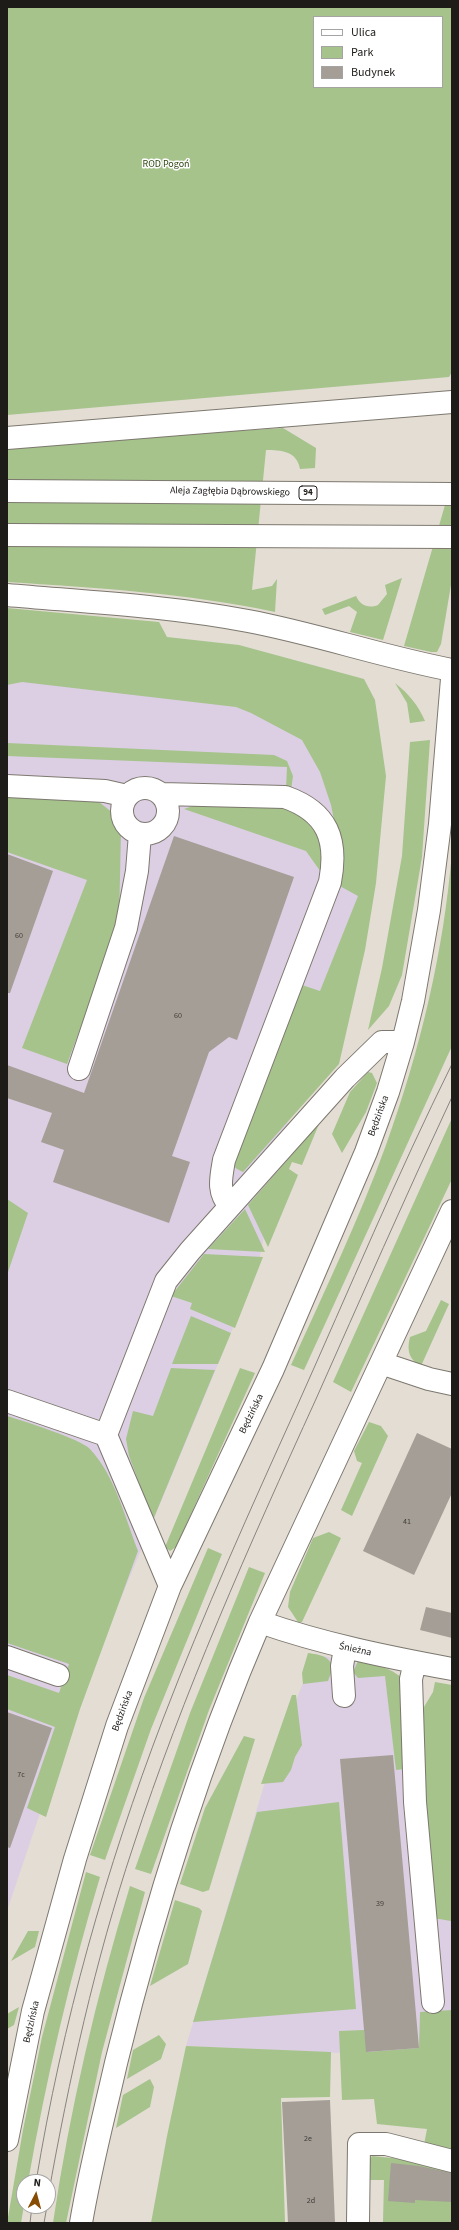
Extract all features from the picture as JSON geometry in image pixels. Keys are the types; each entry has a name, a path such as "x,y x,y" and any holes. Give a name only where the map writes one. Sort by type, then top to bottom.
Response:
{"street":[{"path":"7,438 452,402"},
{"name":"Aleja Zagłębia Dąbrowskiego","path":"7,491 164,490 356,494 452,494"},
{"path":"7,535 452,537"},
{"path":"7,595 169,610 247,621 306,633 407,662 452,670"},
{"name":"Będzińska","path":"7,2140 33,2012 75,1860 117,1726 170,1586 298,1314 366,1152 403,1042 422,956 429,910 440,824 452,679"},
{"path":"7,786 105,791 126,796"},
{"path":"162,794 168,807 166,822 160,830 150,834 140,834 131,830 123,820 121,808 126,796 137,789 150,788 162,794 285,797 303,804 318,818 331,837 334,863 330,882 224,1160 220,1187 223,1199 230,1206"},
{"path":"78,1069 126,928 137,871 140,834"},
{"path":"170,1586 106,1435 166,1281 230,1206 345,1078 382,1042 403,1042"},
{"path":"81,2223 87,2185 128,2016 163,1888 232,1688 260,1622 452,1211"},
{"path":"381,1363 429,1379 452,1384"},
{"path":"7,1401 106,1435"},
{"name":"Śnieżna","path":"260,1622 306,1638 345,1648 452,1669"},
{"path":"344,1696 342,1666 345,1648"},
{"path":"7,1658 58,1675"},
{"path":"415,1662 411,1679 415,1802 433,2002"},
{"path":"358,2223 359,2144 386,2144 452,2161"}],"shaded area":[{"path":"7,674 247,700 372,770 368,890 296,1083 257,1270 75,1709 7,1911"},
{"path":"314,1654 393,1671 424,1706 452,1841 452,2058 186,2046 265,1782"}],"green space":[{"name":"ROD Pogoń","path":"7,7 452,7 452,372 449,377 7,415"},
{"path":"283,428 316,448 315,468 300,469 296,458 292,455 283,451 266,450 252,590 272,586 277,579 275,612 209,600 142,592 7,582 7,446"},
{"path":"452,481 452,579 441,644 437,652 431,652 404,646"},
{"path":"402,578 383,640 350,632 357,612 349,606 325,615 322,609 356,596 362,604 371,607 378,605 387,594 385,585"},
{"path":"7,608 159,622 167,637 239,645 364,679 375,700 386,776 376,883 365,950 339,1064 243,1172 232,1164 299,984 320,991 358,896 338,885 344,863 342,842 335,825 331,805 320,772 302,740 251,713 236,707 22,682 7,685"},
{"path":"395,683 413,700 425,721 410,723 407,703"},
{"path":"430,740 422,857 402,975 389,1006 368,1030 382,968 402,856 410,742"},
{"path":"7,743 274,755 287,761 293,776 291,790 286,789 287,767 7,756"},
{"path":"7,795 99,802 113,813 121,830 119,924 67,1064 22,1048 87,880 7,852"},
{"path":"202,803 284,806 304,814 324,843 323,875 306,851 184,809"},
{"path":"452,851 452,1046 304,1370 291,1365 341,1256 376,1173 410,1073 437,963"},
{"path":"368,1072 372,1073 377,1083 366,1112 342,1153 332,1134 350,1092"},
{"path":"452,1118 452,1179 351,1392 333,1382"},
{"path":"319,1124 302,1165 292,1162 289,1169 298,1175 268,1247 248,1205"},
{"path":"7,1199 28,1213 7,1275"},
{"path":"245,1209 265,1252 208,1249"},
{"path":"204,1254 263,1257 235,1328 190,1309 192,1303 171,1296"},
{"path":"441,1300 449,1304 421,1366 411,1357 409,1350 410,1337 426,1331"},
{"path":"191,1316 231,1333 218,1364 172,1364"},
{"path":"171,1368 215,1370 153,1520 129,1456 126,1439 133,1411 153,1416"},
{"path":"240,1368 255,1373 176,1547 170,1551 165,1547"},
{"path":"7,1416 64,1435 90,1449 99,1460 113,1484 138,1551 80,1709 46,1817 27,1808 55,1727 7,1709 7,1675 59,1693 69,1664 7,1643"},
{"path":"369,1422 381,1426 388,1436 352,1516 341,1510 362,1463 357,1461 354,1451"},
{"path":"329,1532 341,1538 302,1622 298,1622 288,1607 290,1592 313,1538"},
{"path":"208,1548 222,1554 151,1729 105,1860 90,1855 144,1698"},
{"path":"249,1567 265,1573 209,1710 151,1874 135,1869 190,1713"},
{"path":"308,1653 323,1656 329,1660 333,1667 328,1681 303,1684 302,1673"},
{"path":"358,1661 388,1669 403,1679 404,1769 396,1770 385,1676 358,1678 353,1672"},
{"path":"435,1682 452,1685 452,1934 451,1921 433,1918 426,1841 421,1712 433,1692"},
{"path":"292,1695 296,1695 302,1745 295,1757 291,1770 283,1782 261,1784"},
{"path":"244,1736 255,1739 209,1890 203,1892 180,1884 205,1808"},
{"path":"339,1802 356,2009 193,2022 257,1812"},
{"path":"86,1872 100,1877 60,2028 30,2174 16,2174 16,2214 22,2214 21,2223 7,2223 23,2130 42,2037"},
{"path":"130,1886 145,1892 102,2052 66,2223 53,2223 54,2214 56,2214 56,2205 67,2138 85,2053"},
{"path":"175,1900 199,1908 202,1911 188,1964 150,1986"},
{"path":"28,1931 39,1931 35,1947 11,1961"},
{"path":"19,2007 14,2025 7,2029 7,2014"},
{"path":"452,2010 452,2154 423,2150 427,2129 377,2124 374,2099 342,2100 339,2031 364,2030 367,2052 419,2048 420,2012"},
{"path":"159,2035 166,2044 161,2059 127,2079 133,2050"},
{"path":"186,2046 331,2052 330,2097 281,2098 285,2223 151,2223"},
{"path":"150,2079 154,2087 150,2107 116,2128 123,2095"},
{"path":"372,2156 441,2163 452,2167 452,2223 383,2223 384,2180 363,2180 366,2165"}],"building":[{"path":"174,836 294,877 237,1040 229,1037 209,1052 172,1156 190,1162 169,1223 53,1182 64,1150 41,1142 52,1113 7,1098 7,1065 84,1093"},
{"path":"7,854 53,871 10,993 7,993"},
{"path":"417,1433 452,1449 452,1493 414,1575 363,1551"},
{"path":"426,1607 452,1613 452,1638 420,1630"},
{"path":"7,1712 52,1728 10,1848 7,1847"},
{"path":"393,1755 419,2048 366,2052 340,1759"},
{"path":"330,2100 335,2223 288,2223 282,2102"},
{"path":"391,2163 419,2166 452,2173 452,2202 415,2200 415,2203 388,2201"}],"tram line":[{"path":"37,2174 59,2064 88,1947 142,1775 195,1639 245,1521 393,1190 452,1064"},
{"path":"52,2174 74,2064 107,1933 133,1847 173,1733 218,1620 266,1509 452,1097"},
{"path":"30,2223 31,2214"},
{"path":"44,2223 46,2214"}]}
